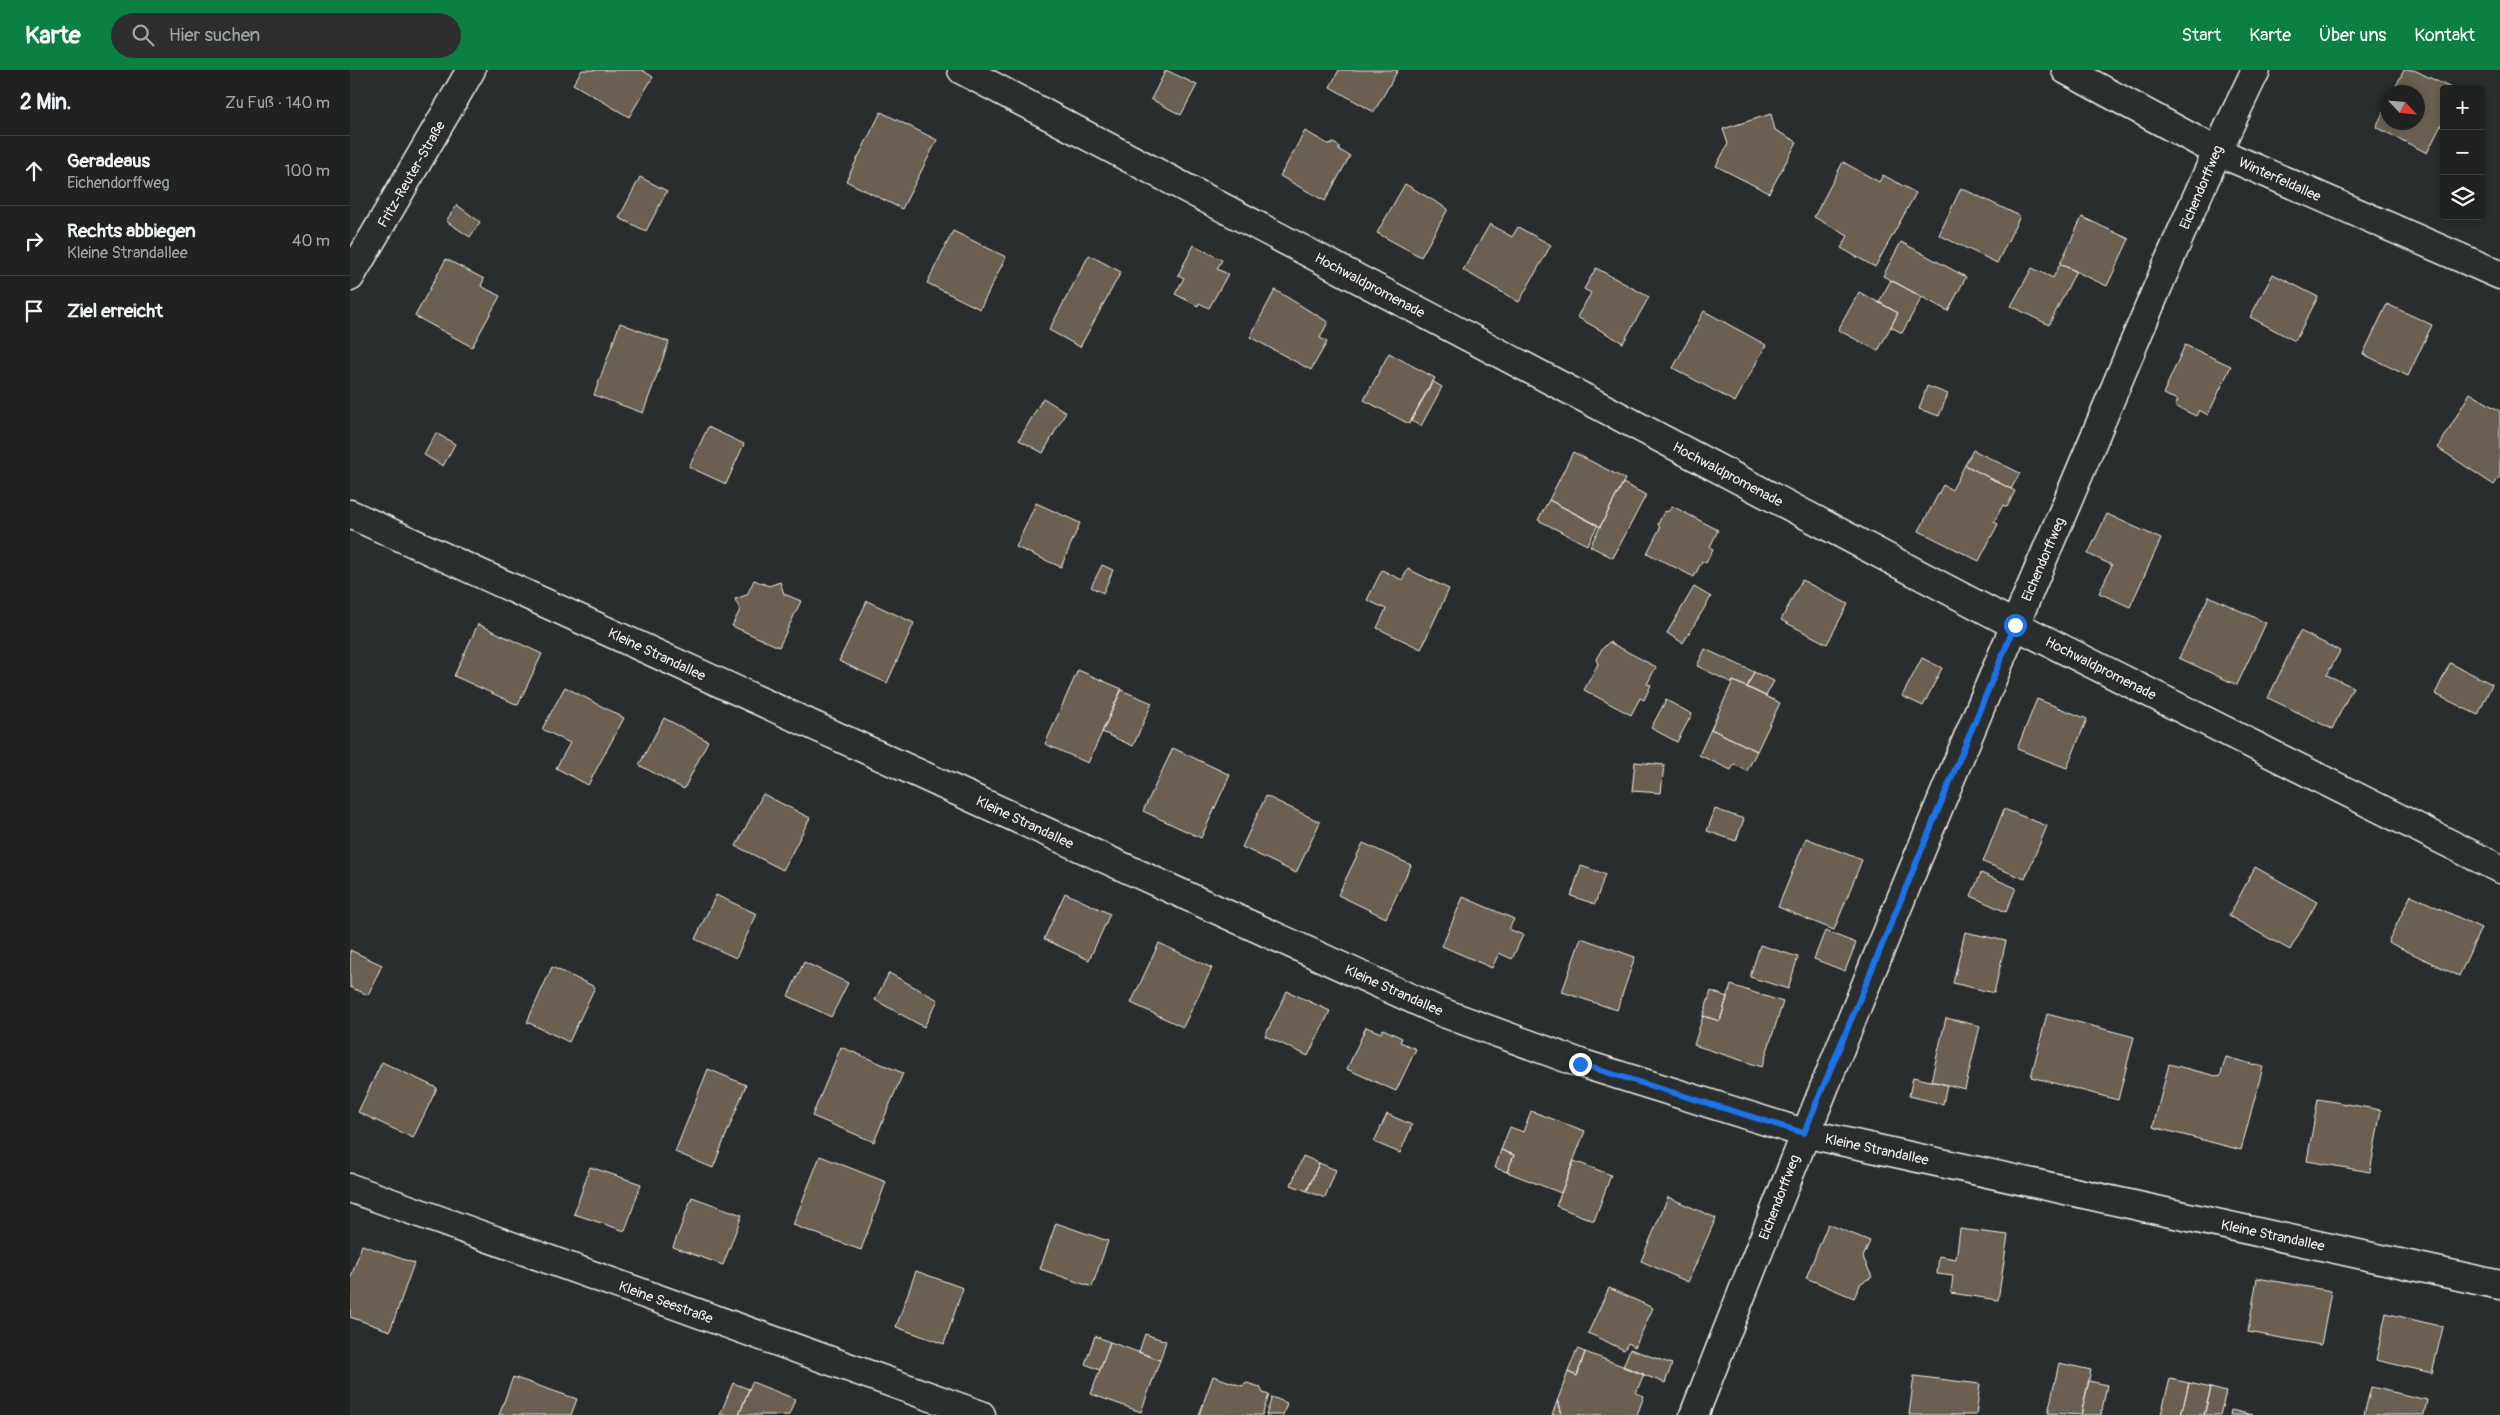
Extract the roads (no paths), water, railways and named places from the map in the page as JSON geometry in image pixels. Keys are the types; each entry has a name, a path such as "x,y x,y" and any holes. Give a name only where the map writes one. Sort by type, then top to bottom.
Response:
{"street":[{"name":"Fritz-Reuter-Straße","path":"350,278 472,70"},
{"name":"Hochwaldpromenade","path":"962,70 2015,625 2500,869"},
{"name":"Winterfeldallee","path":"2066,70 2216,151 2500,275"},
{"name":"Eichendorffweg","path":"1694,1415 1804,1133 2015,625 2216,151 2256,70"},
{"name":"Kleine Strandallee","path":"350,514 1441,1012 1580,1064 1804,1133 2500,1285"},
{"name":"Kleine Seestraße","path":"350,1188 981,1415"}]}
